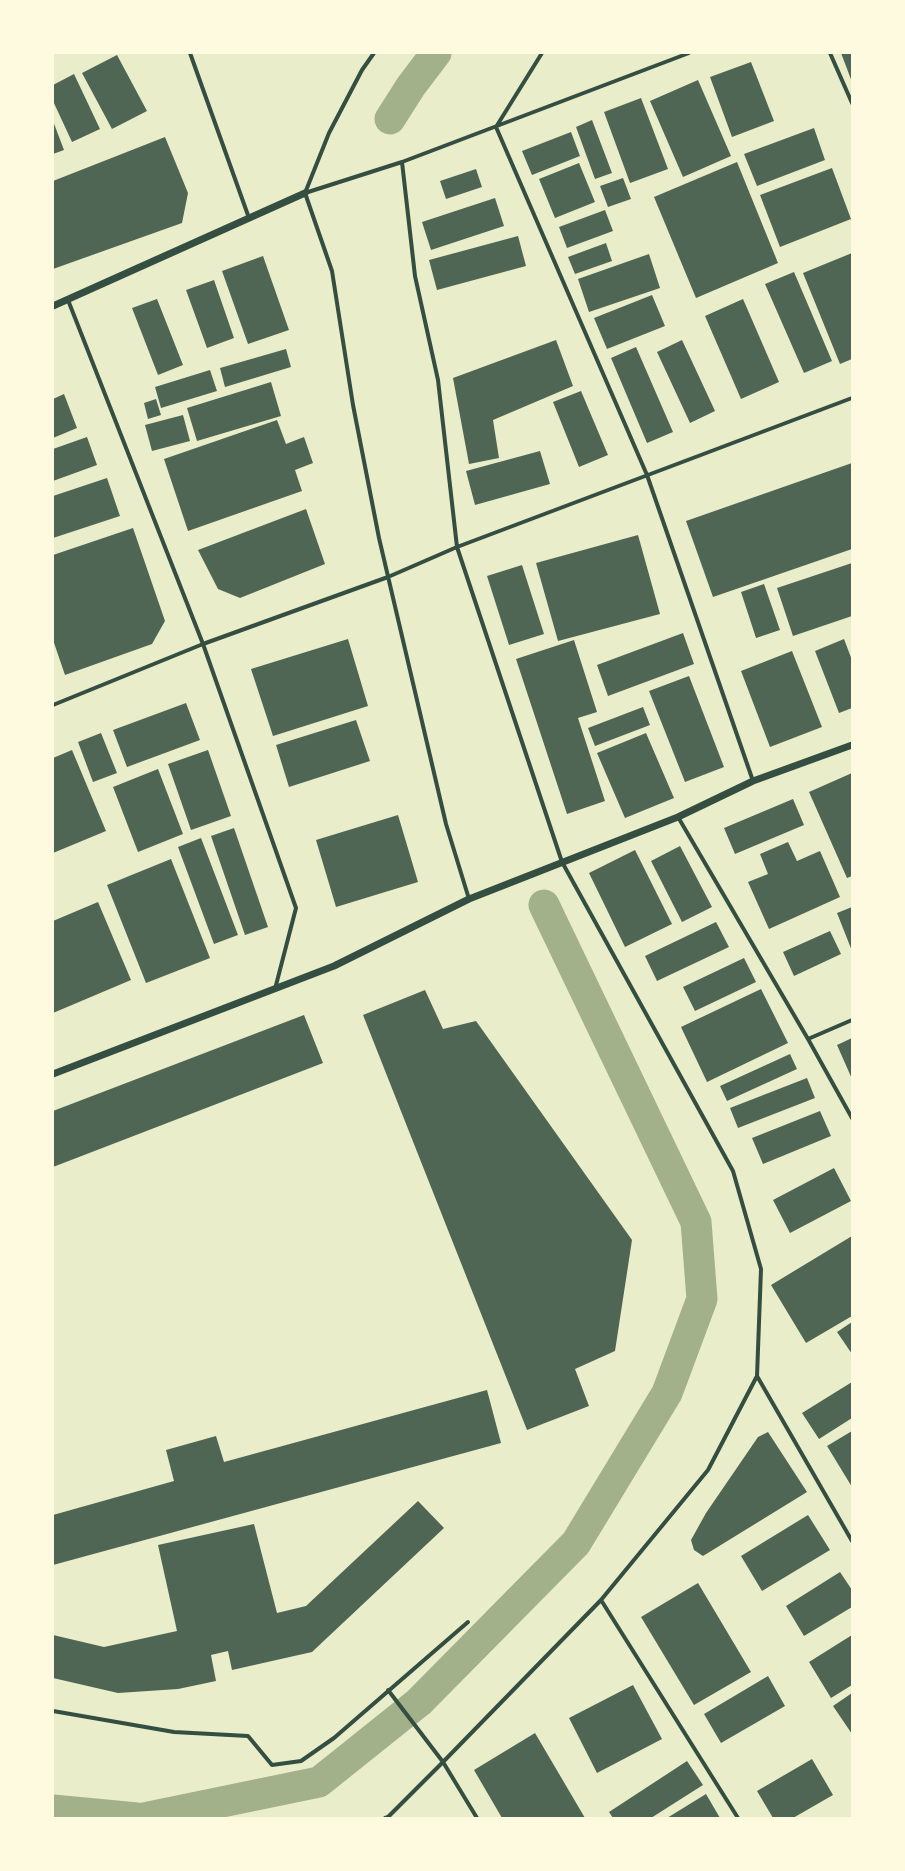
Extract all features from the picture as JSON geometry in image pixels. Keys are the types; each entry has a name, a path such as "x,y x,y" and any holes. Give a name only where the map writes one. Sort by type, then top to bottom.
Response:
{"street":[{"path":"190,53 249,219"},
{"path":"374,53 362,70 329,133 305,193 332,271 353,405 389,577 446,824 469,899"},
{"path":"496,127 542,53"},
{"path":"53,306 305,193 394,165 689,53"},
{"path":"830,53 852,103"},
{"path":"496,127 647,476 753,781"},
{"path":"385,1818 388,1817 443,1762 601,1600 708,1470 757,1376 761,1269 733,1171 562,862 457,547 438,380 415,276 402,162"},
{"path":"68,300 203,644 296,908 275,989"},
{"path":"53,705 203,644 389,577 457,547 852,398"},
{"path":"53,1074 334,966 469,899 678,817 753,781 852,745"},
{"path":"678,817 808,1039 852,1118"},
{"path":"808,1039 852,1020"},
{"path":"757,1376 852,1541"},
{"path":"601,1600 738,1818"},
{"path":"53,1711 174,1732 248,1736 272,1765 301,1761 334,1738 468,1622"},
{"path":"388,1690 443,1762 477,1818"}],"building":[{"path":"841,53 852,53 852,82"},
{"path":"117,55 147,111 112,129 82,73"},
{"path":"751,62 774,121 732,137 710,77"},
{"path":"74,74 100,129 72,142 53,101 53,85"},
{"path":"698,80 731,156 683,177 650,101"},
{"path":"641,98 668,169 630,183 604,112"},
{"path":"592,120 612,173 595,179 576,127"},
{"path":"53,121 64,150 53,154"},
{"path":"814,128 825,160 757,186 744,154"},
{"path":"571,132 580,156 532,175 522,151"},
{"path":"165,137 188,193 182,223 53,269 53,181"},
{"path":"737,162 778,263 696,298 654,197"},
{"path":"579,163 595,202 555,218 539,179"},
{"path":"832,168 851,219 780,247 760,195"},
{"path":"476,169 482,187 446,199 440,181"},
{"path":"623,178 631,199 608,207 600,186"},
{"path":"495,198 504,226 431,250 422,222"},
{"path":"605,210 613,231 567,248 559,227"},
{"path":"518,236 526,266 437,290 429,260"},
{"path":"606,243 612,261 575,274 568,257"},
{"path":"852,253 852,359 840,364 803,273"},
{"path":"649,254 660,288 589,312 578,279"},
{"path":"263,256 289,330 248,344 222,271"},
{"path":"794,272 832,361 804,373 765,284"},
{"path":"214,280 234,338 207,348 186,290"},
{"path":"652,295 665,326 607,349 594,318"},
{"path":"157,299 183,365 158,375 132,308"},
{"path":"743,299 779,382 741,399 705,316"},
{"path":"556,340 573,386 493,420 499,458 469,464 453,378"},
{"path":"682,340 715,411 690,423 657,352"},
{"path":"636,347 673,432 647,443 611,358"},
{"path":"286,349 291,367 225,387 220,368"},
{"path":"210,370 217,391 161,408 155,387"},
{"path":"271,382 281,416 197,441 187,408"},
{"path":"581,391 608,455 579,467 553,402"},
{"path":"64,394 77,428 53,438 53,399"},
{"path":"156,399 161,415 148,419 144,403"},
{"path":"183,415 190,441 152,451 145,425"},
{"path":"277,420 286,444 304,437 313,463 295,470 302,491 188,531 164,459"},
{"path":"87,437 97,465 53,481 53,449"},
{"path":"540,451 550,484 475,505 466,471"},
{"path":"852,463 852,549 713,597 686,521"},
{"path":"107,478 120,516 53,538 53,496"},
{"path":"306,509 325,564 240,598 218,589 198,550"},
{"path":"133,528 165,621 152,644 65,675 53,640 53,555"},
{"path":"638,535 660,614 558,641 536,563"},
{"path":"852,563 852,616 793,636 777,588"},
{"path":"522,565 544,634 509,645 487,576"},
{"path":"764,584 780,630 756,638 741,592"},
{"path":"683,633 694,664 608,696 597,665"},
{"path":"348,639 368,706 273,736 251,669"},
{"path":"844,639 852,660 852,708 839,713 815,651"},
{"path":"574,640 597,712 578,718 605,801 567,814 516,659"},
{"path":"792,651 822,727 770,747 741,671"},
{"path":"689,676 724,767 685,782 649,691"},
{"path":"186,703 200,740 127,767 113,730"},
{"path":"643,707 650,725 595,746 588,728"},
{"path":"356,720 370,761 289,787 276,745"},
{"path":"101,733 117,773 93,782 78,742"},
{"path":"646,733 674,798 625,818 597,753"},
{"path":"72,750 106,831 53,853 53,758"},
{"path":"208,750 231,816 191,830 168,764"},
{"path":"158,769 183,834 138,852 113,787"},
{"path":"852,773 852,876 847,878 809,792"},
{"path":"793,799 804,825 735,854 724,828"},
{"path":"398,815 418,882 336,907 316,840"},
{"path":"234,828 268,927 245,935 211,836"},
{"path":"201,838 238,935 214,944 178,847"},
{"path":"788,842 797,861 820,851 840,897 769,929 748,882 768,874 760,854"},
{"path":"680,846 712,907 682,922 651,861"},
{"path":"635,850 672,924 625,947 589,873"},
{"path":"171,859 210,958 146,983 107,885"},
{"path":"98,902 131,980 53,1013 53,921"},
{"path":"852,907 852,951 837,913"},
{"path":"716,922 729,947 657,981 645,956"},
{"path":"830,931 841,954 794,976 783,952"},
{"path":"744,958 756,982 695,1011 683,987"},
{"path":"761,989 788,1043 707,1082 681,1027"},
{"path":"425,990 443,1029 476,1021 632,1240 615,1351 575,1369 589,1406 527,1430 363,1015"},
{"path":"304,1015 323,1063 53,1167 53,1111"},
{"path":"852,1038 852,1079 837,1045"},
{"path":"790,1054 797,1069 727,1101 720,1086"},
{"path":"807,1078 815,1098 738,1128 730,1108"},
{"path":"820,1111 831,1136 763,1164 752,1138"},
{"path":"834,1168 851,1201 790,1233 773,1200"},
{"path":"852,1236 852,1316 806,1343 771,1285"},
{"path":"852,1322 852,1354 837,1332"},
{"path":"852,1382 852,1418 819,1439 802,1413"},
{"path":"487,1390 501,1443 53,1565 53,1515 174,1481 166,1450 216,1436 224,1462"},
{"path":"852,1431 852,1487 827,1446"},
{"path":"768,1432 807,1492 703,1556 694,1550 691,1540 706,1513 758,1437"},
{"path":"418,1501 444,1528 312,1652 232,1670 228,1651 211,1655 216,1681 178,1689 118,1693 53,1678 53,1635 104,1647 177,1631 158,1545 254,1524 277,1613 306,1606"},
{"path":"808,1515 830,1550 762,1591 741,1556"},
{"path":"840,1572 852,1590 852,1607 804,1636 786,1606"},
{"path":"698,1583 751,1672 694,1705 641,1617"},
{"path":"852,1635 852,1685 831,1698 809,1662"},
{"path":"768,1676 785,1706 721,1743 704,1714"},
{"path":"633,1685 662,1739 597,1773 569,1718"},
{"path":"852,1693 852,1734 833,1706"},
{"path":"535,1733 585,1818 502,1818 474,1770"},
{"path":"812,1759 833,1795 793,1818 773,1818 757,1791"},
{"path":"687,1761 703,1785 651,1818 613,1818 609,1812"},
{"path":"706,1794 720,1818 667,1818"}],"waterway":[{"path":"390,119 411,86 436,53"},
{"path":"144,1818 319,1782 419,1702 576,1543 667,1393 702,1299 696,1222 544,905"},
{"path":"53,1810 137,1818"}]}
